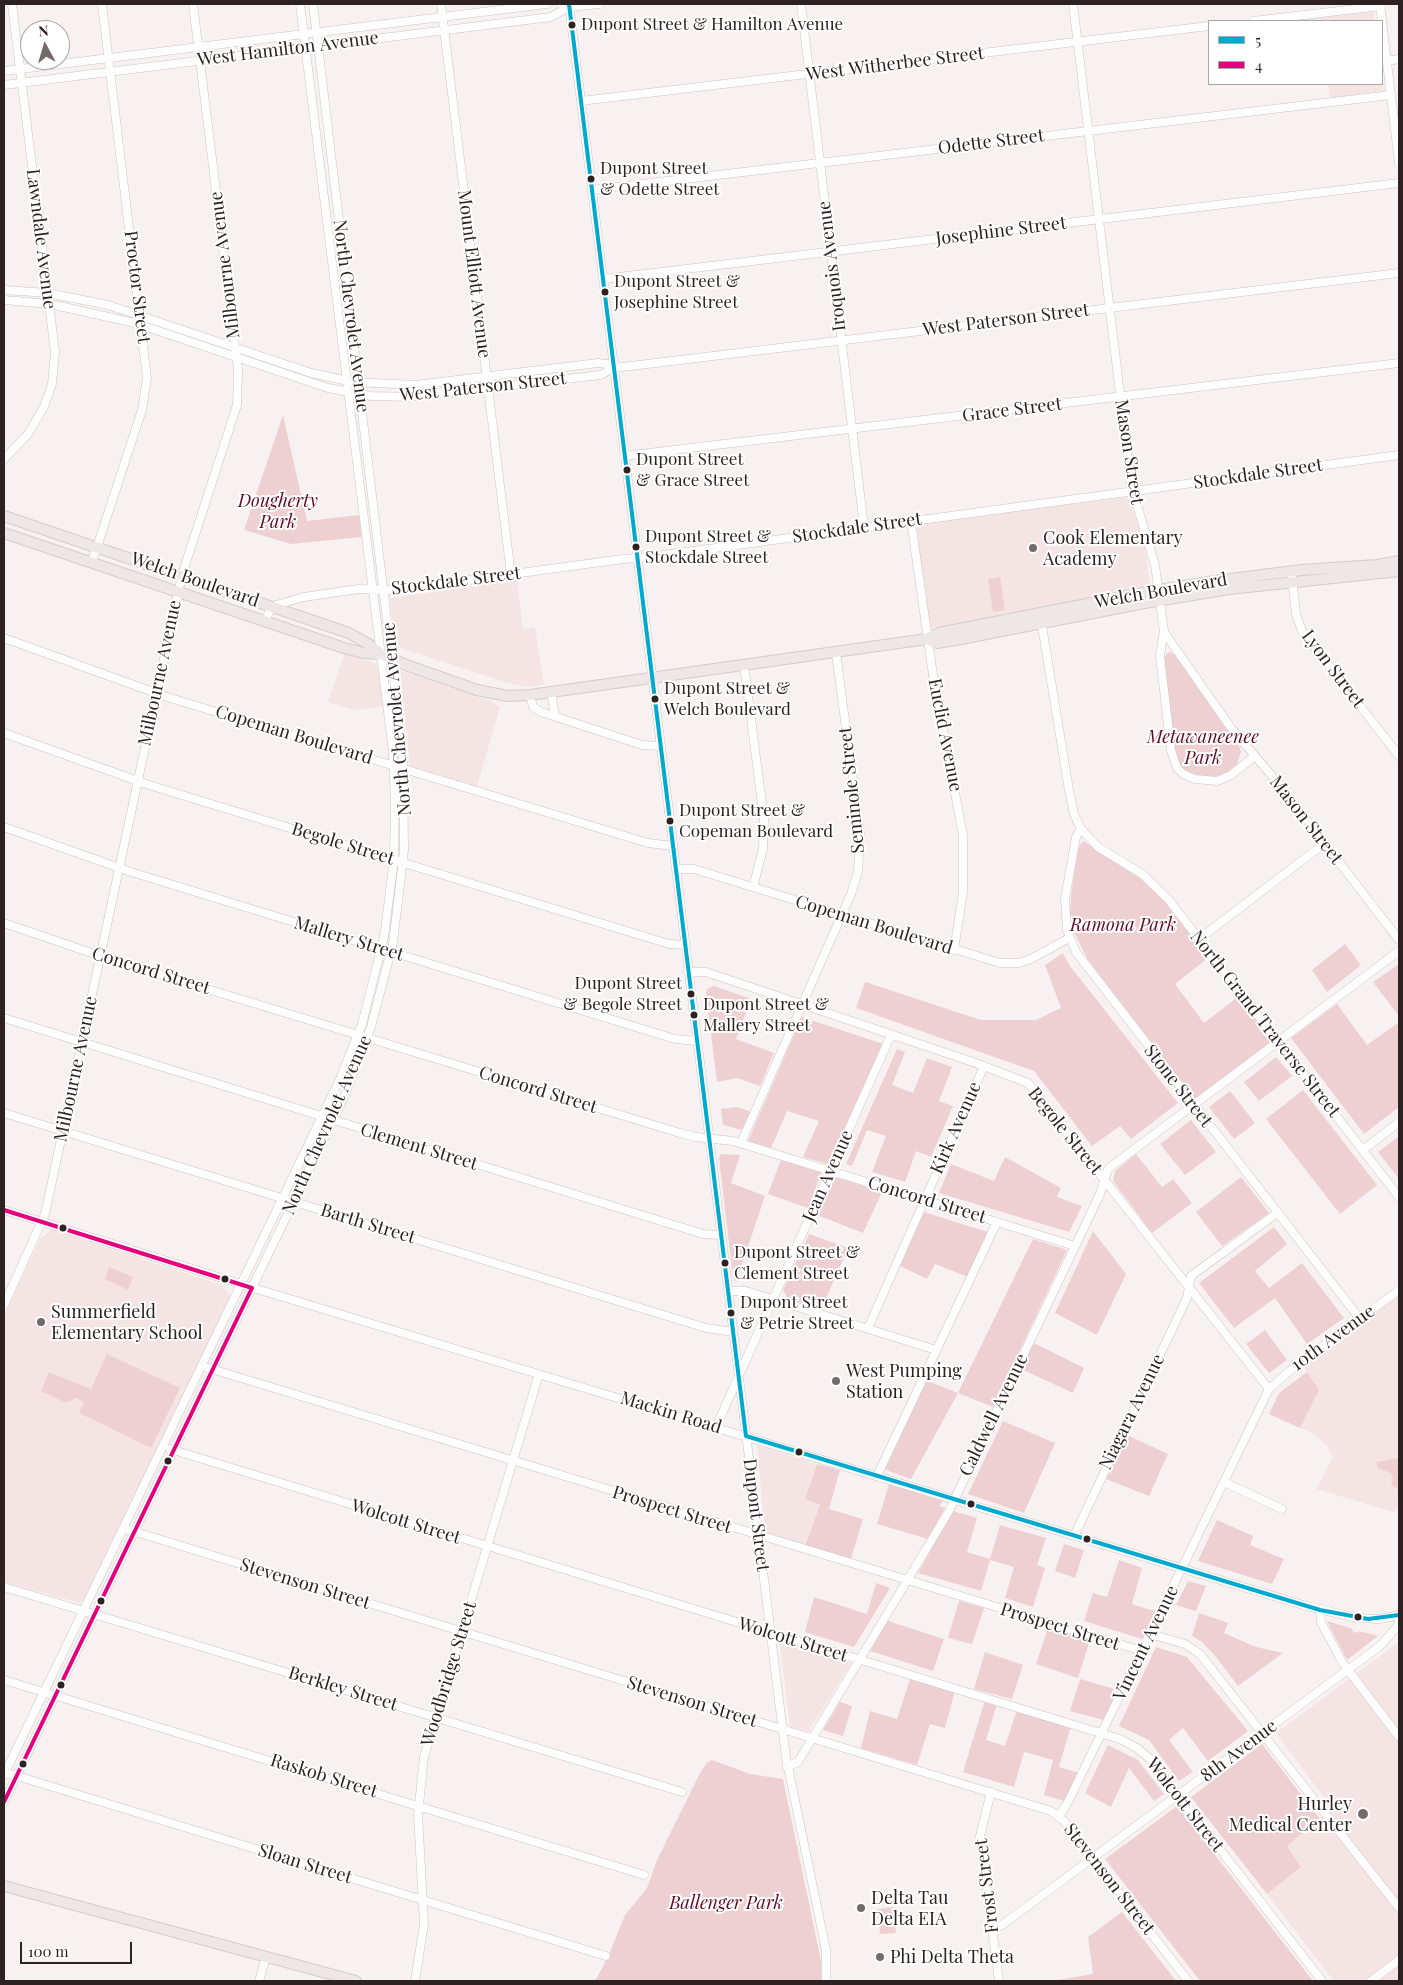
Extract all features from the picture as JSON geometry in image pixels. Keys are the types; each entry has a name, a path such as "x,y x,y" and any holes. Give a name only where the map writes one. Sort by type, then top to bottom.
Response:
{"main road":[{"name":"Welch Boulevard","path":"4,516 349,633 381,654"},
{"name":"Welch Boulevard","path":"4,533 350,650 381,654 492,694 530,695 927,639 936,634 1041,619 1159,595 1399,561"},
{"name":"Welch Boulevard","path":"1292,576 1374,576 1399,571"},
{"path":"4,1886 356,1981"}],"street":[{"name":"Lawndale Avenue","path":"12,4 20,69"},
{"name":"Proctor Street","path":"92,562 145,400 147,371 102,4"},
{"name":"Milbourne Avenue","path":"4,1305 43,1222 178,591 236,410 239,389 235,346 193,4"},
{"name":"North Chevrolet Avenue","path":"4,1773 323,1117 358,1035 381,949 394,860 394,766 300,4"},
{"name":"North Chevrolet Avenue","path":"4,1802 333,1120 368,1038 391,952 404,863 406,820 404,769 385,590 313,4"},
{"name":"Mount Elliott Avenue","path":"441,4 511,575"},
{"name":"West Hamilton Avenue","path":"70,63 547,4"},
{"name":"West Hamilton Avenue","path":"561,4 569,6 600,4"},
{"name":"Iroquois Avenue","path":"801,4 864,527"},
{"name":"Mason Street","path":"1073,4 1132,491 1151,551 1164,630 1231,728 1325,843 1399,940"},
{"path":"1261,20 1380,5 1382,20"},
{"name":"West Hamilton Avenue","path":"4,85 551,16 569,6"},
{"name":"Dupont Street","path":"569,6 782,1730 826,1950 826,1981"},
{"name":"West Witherbee Street","path":"581,101 1208,26"},
{"path":"1383,29 1399,163"},
{"path":"1387,60 1399,59"},
{"name":"West Hamilton Avenue","path":"4,71 20,69"},
{"name":"Lawndale Avenue","path":"4,459 32,428 44,407 50,389 55,352 20,70"},
{"name":"Odette Street","path":"592,190 1391,95"},
{"name":"Josephine Street","path":"603,279 1399,183"},
{"path":"326,211 338,210"},
{"name":"West Paterson Street","path":"4,300 50,304 142,325 313,384 361,394 417,397 600,375 614,368 1399,273"},
{"name":"West Paterson Street","path":"4,290 48,294 100,303 141,314 311,373 346,381 416,385 601,363 614,368"},
{"name":"Grace Street","path":"624,456 1399,363"},
{"name":"Stockdale Street","path":"273,606 300,597 373,589 385,590 511,575 1399,455"},
{"name":"Euclid Avenue","path":"911,521 927,639 963,835 963,892 954,950"},
{"name":"Lyon Street","path":"1292,576 1296,614 1302,630 1399,756"},
{"path":"266,621 273,606"},
{"name":"North Grand Traverse Street","path":"1041,619 1070,798 1081,829 1098,847 1150,881 1199,939 1399,1197"},
{"path":"1164,630 1160,656 1171,750 1177,768 1192,778 1213,782 1231,776 1255,756"},
{"name":"Copeman Boulevard","path":"4,638 156,693 648,843 673,846"},
{"name":"Seminole Street","path":"742,1143 856,883 861,844 836,653"},
{"path":"744,665 764,819 763,849 753,887"},
{"path":"551,692 555,716"},
{"path":"530,695 534,709 642,745 660,746"},
{"name":"Begole Street","path":"4,733 137,781 669,944 685,945"},
{"name":"Mallery Street","path":"4,827 119,868 381,949 684,1041 697,1040"},
{"name":"Stone Street","path":"1081,829 1076,836 1065,893 1066,920 1070,938 1086,968 1360,1319"},
{"path":"1199,939 1325,843"},
{"name":"Copeman Boulevard","path":"676,869 691,868 993,961 1018,963 1041,955 1070,938"},
{"name":"Concord Street","path":"4,923 100,956 680,1133 742,1143 1075,1246"},
{"name":"Caldwell Avenue","path":"788,1767 797,1764 954,1500 1075,1246 1105,1179 1108,1168 1194,1106 1399,951"},
{"name":"Begole Street","path":"688,972 706,972 1019,1078 1032,1087 1269,1389"},
{"name":"Clement Street","path":"4,1018 703,1234 721,1235"},
{"name":"Jean Avenue","path":"716,1426 892,1035"},
{"name":"Kirk Avenue","path":"868,1328 984,1066"},
{"name":"Barth Street","path":"4,1113 706,1328 733,1332"},
{"path":"1363,1150 1399,1122"},
{"name":"Mackin Road","path":"4,1210 252,1288 716,1426 1320,1610 1368,1619 1399,1615"},
{"name":"Niagara Avenue","path":"1074,1536 1185,1302 1194,1273 1277,1213"},
{"path":"877,1476 996,1222"},
{"name":"10th Avenue","path":"1269,1389 1286,1373 1399,1290"},
{"path":"728,1291 744,1291 773,1299 936,1350"},
{"name":"Prospect Street","path":"202,1366 1142,1651"},
{"name":"Woodbridge Street","path":"415,1981 422,1945 424,1900 418,1805 422,1767 435,1717 540,1374"},
{"name":"Vincent Avenue","path":"1059,1816 1067,1804 1103,1732 1269,1389"},
{"name":"Wolcott Street","path":"163,1447 771,1634 1103,1732 1141,1751 1322,1981"},
{"path":"1224,1482 1282,1510"},
{"name":"Stevenson Street","path":"124,1528 1046,1809 1059,1816 1188,1981"},
{"name":"Berkley Street","path":"4,1587 682,1792"},
{"path":"1320,1610 1322,1624 1347,1670 1399,1737"},
{"name":"8th Avenue","path":"992,1929 1002,1925 1388,1639 1398,1624 1399,1615"},
{"path":"1150,1634 1185,1644 1197,1651 1399,1908"},
{"name":"Raskob Street","path":"4,1680 644,1875"},
{"name":"Sloan Street","path":"4,1773 16,1775 606,1956"},
{"name":"Frost Street","path":"991,1792 980,1836 999,1981"},
{"path":"259,1981 266,1957"},
{"path":"1371,1981 1399,1960"}],"shaded area":[{"path":"1373,12 1375,20 1293,20"},
{"path":"1328,85 1382,85 1383,91 1330,98"},
{"path":"1126,497 1130,501 1145,546 1150,583 1147,587 939,629 930,626 916,530 920,524"},
{"path":"517,580 523,629 535,627 544,685 528,687 508,683 395,646 390,598"},
{"path":"345,652 377,664 384,706 354,710 328,702"},
{"path":"400,670 491,701 500,707 477,786 410,766"},
{"path":"52,1230 222,1285 230,1295 85,1598 80,1603 4,1582 4,1315 41,1237"},
{"path":"1399,1295 1399,1507 1393,1512 1317,1489 1333,1457 1327,1446 1315,1434 1300,1428 1319,1390 1303,1366"},
{"path":"757,1445 817,1464 805,1499 820,1505 805,1546 765,1534"},
{"name":"Hurley Medical Center","path":"1399,1642 1399,1981 1334,1981 1267,1894 1301,1867 1287,1846 1333,1809 1276,1733"},
{"path":"780,1643 851,1663 809,1731 790,1727"}],"green space":[{"name":"Dougherty Park","path":"283,415 307,521 359,515 362,537 291,544 244,530"},
{"path":"1000,577 1005,610 993,612 988,579"},
{"name":"Metawaneenee Park","path":"1169,652 1176,655 1239,746 1241,752 1237,764 1225,775 1217,777 1192,775 1183,769 1176,759 1164,657"},
{"name":"Ramona Park","path":"1083,841 1140,877 1160,895 1209,957 1175,984 1204,1023 1238,997 1272,1041 1195,1099 1088,960 1073,930 1070,918 1071,896 1078,848"},
{"path":"1345,944 1361,965 1327,992 1312,970"},
{"path":"1063,953 1070,966 1178,1103 1131,1139 1120,1126 1092,1146 1034,1071 856,1008 865,982 981,1020 1036,1020 1061,1008 1045,965"},
{"path":"1399,964 1399,1014 1398,1015 1373,982"},
{"path":"714,986 751,999 736,1039 774,1053 760,1086 737,1078 717,1082 706,993 708,988"},
{"path":"1337,1004 1367,1045 1399,1022 1399,1107 1364,1134 1291,1038"},
{"path":"802,1017 883,1044 828,1164 803,1157 819,1121 787,1111 771,1148 748,1141"},
{"path":"897,1049 905,1052 892,1085 913,1093 927,1058 952,1067 939,1101 953,1106 931,1157 916,1151 905,1182 872,1172 886,1136 867,1130 852,1166 846,1164"},
{"path":"1276,1057 1292,1076 1259,1101 1244,1082"},
{"path":"1303,1090 1377,1185 1340,1214 1266,1119"},
{"path":"1230,1091 1255,1123 1234,1139 1209,1107"},
{"path":"737,1107 751,1112 741,1130 723,1125 721,1109"},
{"path":"1191,1120 1216,1152 1185,1175 1160,1144"},
{"path":"1399,1136 1399,1179 1378,1152"},
{"path":"721,1154 740,1155 731,1183 765,1196 736,1282 733,1277 719,1158"},
{"path":"1136,1154 1162,1187 1173,1179 1192,1203 1152,1233 1113,1181 1115,1171"},
{"path":"1005,1157 1061,1188 1057,1197 1082,1206 1069,1232 939,1193 951,1164 994,1181"},
{"path":"781,1160 819,1171 821,1174 808,1208 768,1194"},
{"path":"835,1177 882,1192 863,1233 817,1215"},
{"path":"1241,1177 1269,1213 1222,1246 1196,1212"},
{"path":"924,1212 988,1232 968,1277 935,1264 927,1279 900,1266"},
{"path":"1274,1227 1287,1244 1255,1271 1269,1288 1302,1263 1344,1318 1307,1344 1275,1298 1234,1328 1199,1283"},
{"path":"1093,1231 1126,1274 1097,1335 1055,1313"},
{"path":"809,1234 848,1248 821,1310 788,1299 783,1290"},
{"path":"1033,1239 1067,1250 993,1407 958,1393"},
{"path":"109,1267 133,1277 128,1290 105,1279"},
{"path":"1265,1330 1287,1360 1269,1373 1246,1344"},
{"path":"1034,1343 1084,1368 1073,1393 1021,1369"},
{"path":"107,1354 180,1388 151,1448 79,1413 84,1402 76,1398 66,1403 41,1391 49,1372 91,1389"},
{"path":"1307,1372 1319,1390 1300,1428 1269,1414 1279,1393"},
{"path":"925,1380 958,1393 911,1479 885,1469"},
{"path":"1003,1421 1055,1443 1024,1513 968,1494"},
{"path":"1127,1435 1168,1454 1149,1496 1106,1479"},
{"path":"1399,1458 1399,1489 1391,1486 1393,1479 1391,1473 1378,1468 1376,1462"},
{"path":"817,1464 840,1470 829,1509 863,1519 851,1559 805,1546 820,1505 805,1499"},
{"path":"889,1484 943,1501 939,1506 945,1508 928,1539 877,1524"},
{"path":"953,1511 977,1518 967,1552 990,1559 1000,1525 1046,1538 1037,1565 1045,1568 1033,1607 1005,1598 1014,1567 990,1560 981,1591 918,1573"},
{"path":"1217,1520 1253,1536 1250,1545 1284,1559 1272,1584 1198,1561"},
{"path":"1064,1544 1084,1550 1075,1578 1055,1571"},
{"path":"1119,1560 1142,1568 1132,1604 1157,1612 1142,1639 1084,1621 1093,1593 1107,1597"},
{"path":"1188,1581 1206,1586 1196,1611 1176,1605"},
{"path":"876,1583 890,1588 854,1647 805,1632 814,1597 867,1614"},
{"path":"959,1601 984,1608 972,1644 948,1638"},
{"path":"1199,1613 1228,1623 1224,1633 1256,1647 1283,1653 1238,1686 1216,1657 1202,1642 1192,1636"},
{"path":"888,1621 944,1639 933,1671 870,1651"},
{"path":"1327,1621 1353,1629 1352,1631 1358,1633 1359,1631 1378,1636 1347,1660"},
{"path":"1048,1628 1090,1640 1078,1678 1036,1664"},
{"path":"1156,1647 1187,1657 1248,1731 1208,1761 1183,1728 1169,1740 1193,1772 1179,1781 1149,1740 1119,1726"},
{"path":"985,1652 1023,1665 1012,1699 974,1689"},
{"path":"910,1679 955,1691 945,1728 930,1724 917,1765 861,1748 870,1711 897,1719"},
{"path":"1080,1679 1118,1690 1103,1720 1070,1711"},
{"path":"985,1700 997,1704 986,1740 1005,1746 1017,1710 1071,1726 1059,1767 1079,1773 1064,1801 1044,1795 1053,1760 1024,1752 1014,1787 963,1772"},
{"path":"840,1702 852,1706 843,1736 823,1730"},
{"path":"1262,1744 1320,1819 1287,1846 1301,1867 1267,1894 1191,1797"},
{"path":"1108,1745 1138,1760 1164,1794 1154,1801 1129,1768 1111,1807 1085,1793"},
{"name":"Ballenger Park","path":"712,1760 750,1774 783,1779 821,1961 821,1981 595,1981 608,1957 625,1915 647,1888 657,1860 700,1773 707,1763"},
{"path":"1177,1806 1313,1981 1200,1981 1105,1859"},
{"path":"893,1907 896,1933 880,1934 878,1909"},
{"path":"1122,1912 1176,1981 1052,1981 1093,1974 1088,1937"}],"transit line":[{"name":"5","path":"569,4 746,1436"},
{"name":"4","path":"4,1210 252,1288 4,1802"},
{"name":"5","path":"746,1436 1320,1610 1368,1619 1399,1615"}],"place":[{"name":"Dupont Street & Hamilton Avenue","path":"572,25"},
{"name":"Dupont Street & Odette Street","path":"591,179"},
{"name":"Dupont Street & Josephine Street","path":"605,292"},
{"name":"Dupont Street & Grace Street","path":"627,470"},
{"name":"Dupont Street & Stockdale Street","path":"636,547"},
{"name":"Cook Elementary Academy","path":"1033,548"},
{"name":"Dupont Street & Welch Boulevard","path":"655,699"},
{"name":"Dupont Street & Copeman Boulevard","path":"670,821"},
{"name":"Dupont Street & Begole Street","path":"691,994"},
{"name":"Dupont Street & Mallery Street","path":"694,1015"},
{"name":"Dupont Street & Clement Street","path":"725,1263"},
{"name":"Dupont Street & Petrie Street","path":"731,1313"},
{"name":"Summerfield Elementary School","path":"41,1322"},
{"name":"West Pumping Station","path":"836,1381"},
{"name":"Hurley Medical Center","path":"1363,1814"},
{"name":"Delta Tau Delta EIA","path":"861,1908"},
{"name":"Phi Delta Theta","path":"880,1957"}]}
